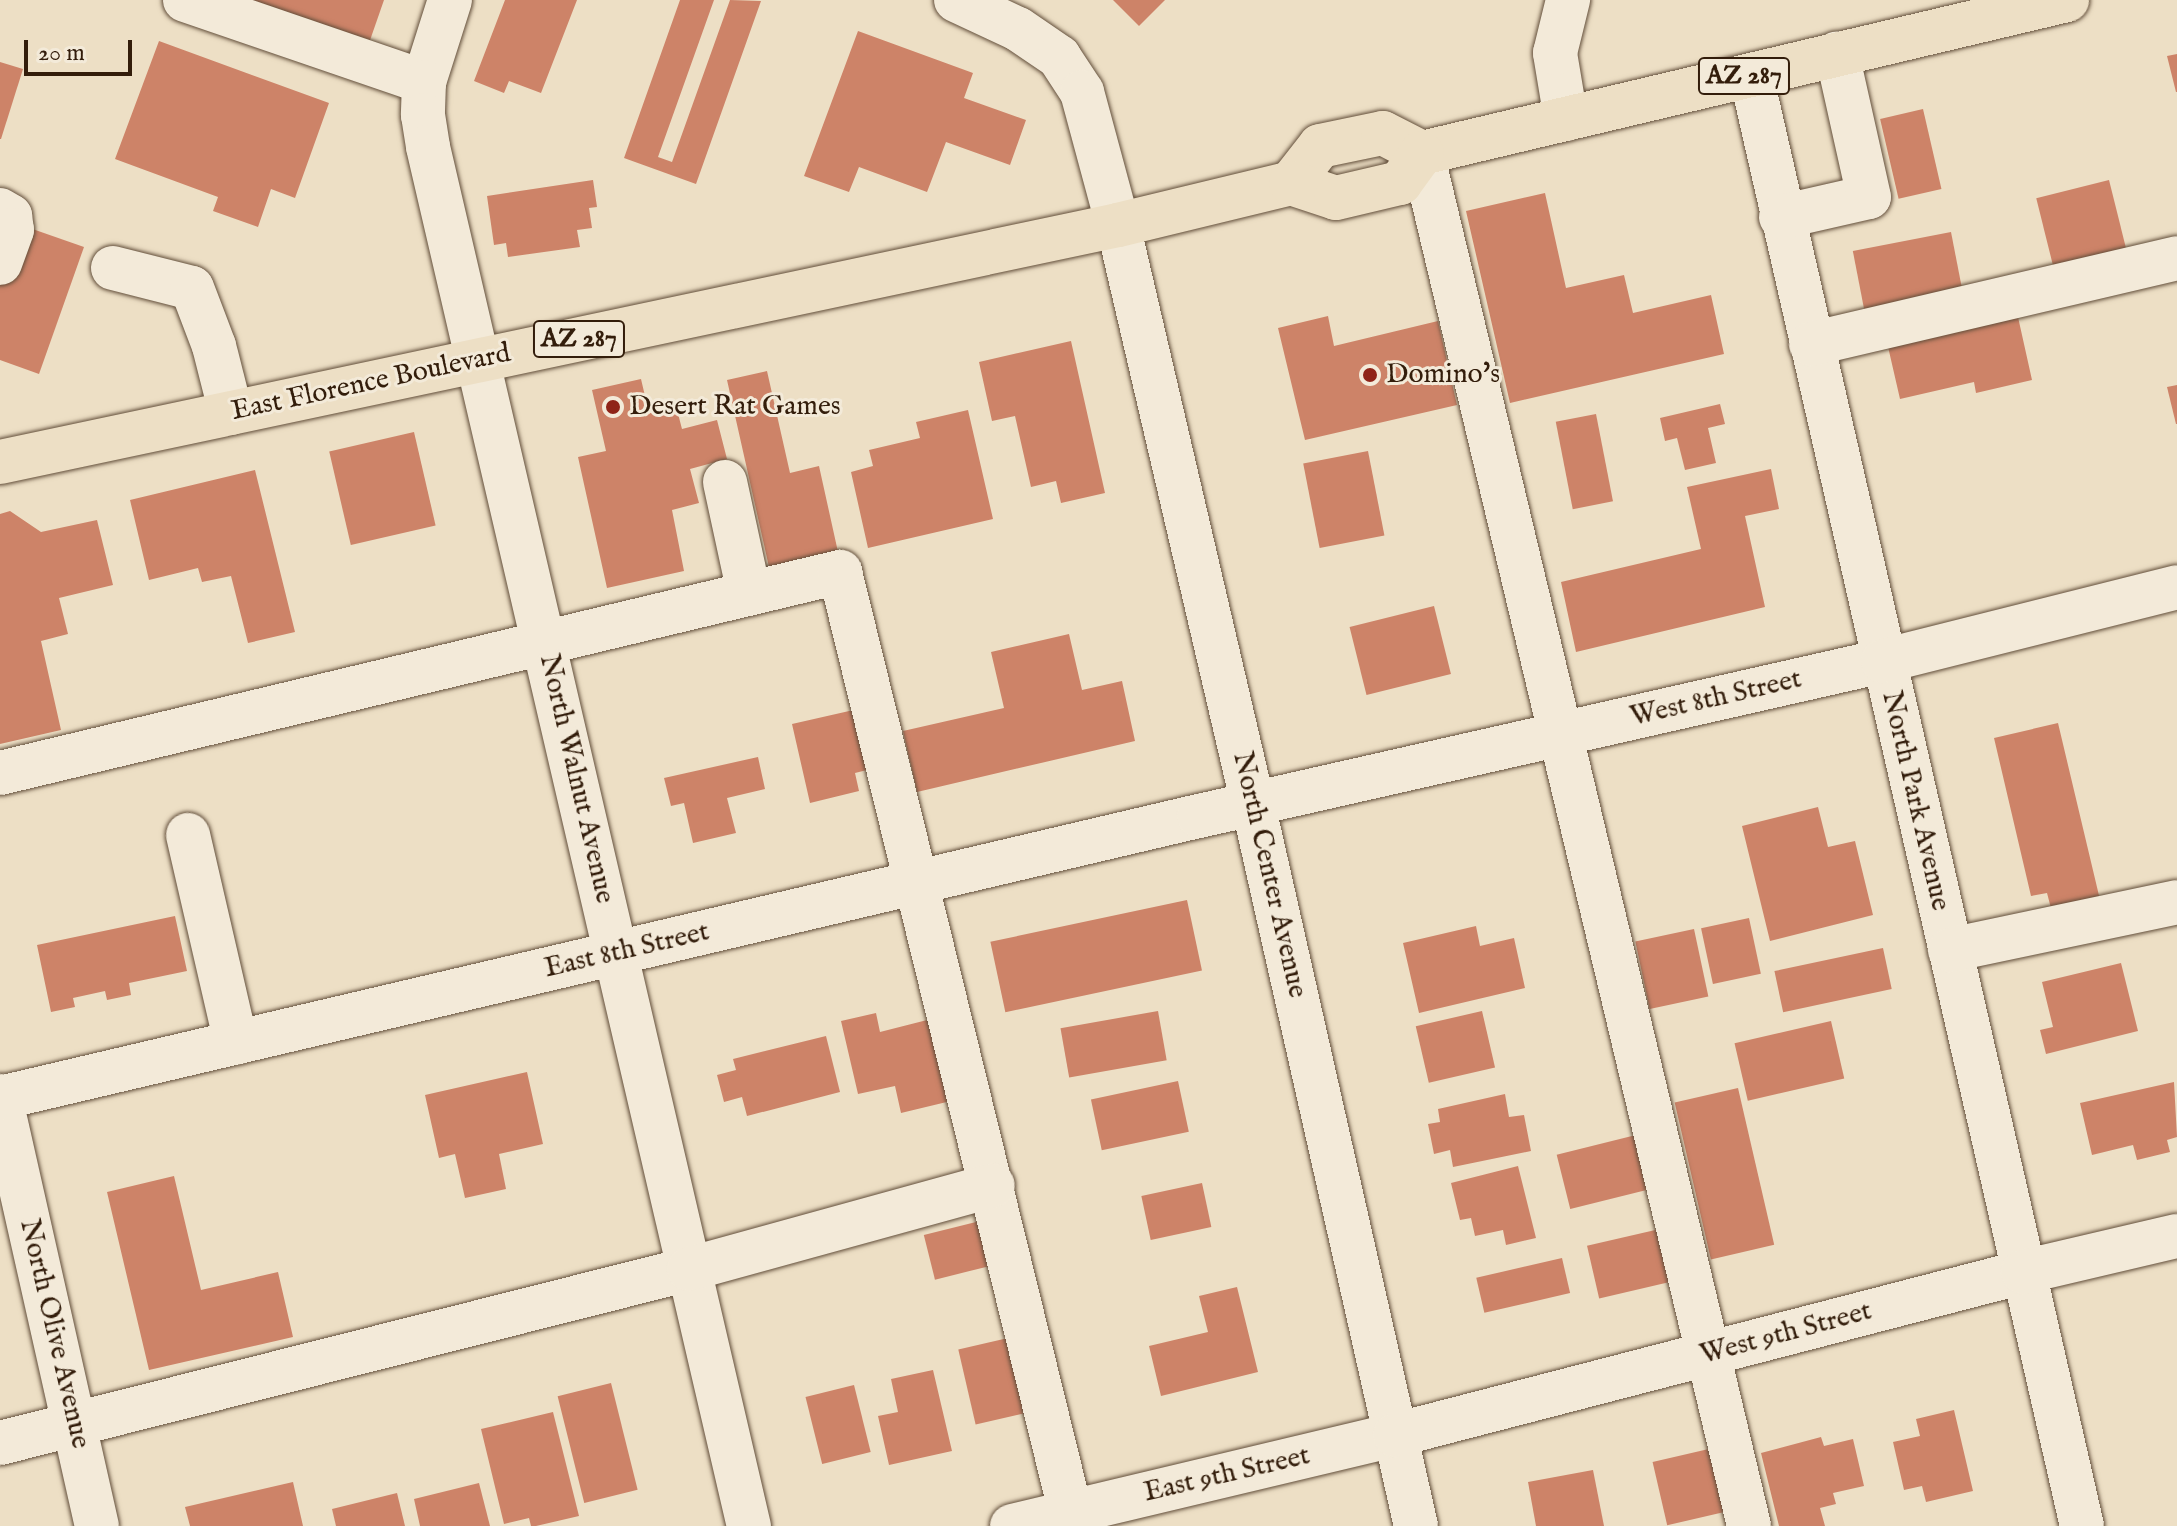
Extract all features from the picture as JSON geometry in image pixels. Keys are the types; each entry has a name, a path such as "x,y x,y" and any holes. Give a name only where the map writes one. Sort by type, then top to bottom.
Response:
{"main road":[{"name":"AZ 287","path":"1118,225 1291,183 1336,198 1400,183 1422,153 2067,0"},
{"name":"East Florence Boulevard","path":"0,462 1118,225"}],"street":[{"path":"185,0 424,82"},
{"name":"North Walnut Avenue","path":"450,0 424,82 423,115 428,147 749,1526"},
{"name":"North Center Avenue","path":"956,0 1018,29 1059,57 1082,92 1118,225 1253,804 1416,1526"},
{"path":"1566,119 1555,53 1568,0"},
{"path":"1781,217 1869,197 1837,54"},
{"name":"North Park Avenue","path":"1751,75 2082,1526"},
{"path":"1422,153 1749,1526"},
{"path":"0,210 10,216 12,230 0,263"},
{"path":"1811,344 2177,258"},
{"path":"113,268 192,288 214,346 231,413"},
{"path":"725,482 749,593"},
{"path":"0,773 840,572 1073,1519"},
{"name":"West 8th Street","path":"1253,804 1883,661 2177,587"},
{"name":"East 8th Street","path":"0,1097 1253,804"},
{"path":"188,835 236,1043"},
{"path":"1950,950 2177,902"},
{"name":"North Olive Avenue","path":"0,1097 97,1526"},
{"path":"0,1443 689,1269 993,1185"},
{"name":"West 9th Street","path":"1395,1435 2023,1272 2177,1236"},
{"name":"East 9th Street","path":"1012,1526 1073,1519 1395,1435"}],"building":[{"path":"225,0 384,0 368,46"},
{"path":"505,0 577,0 541,93 509,81 504,93 474,81"},
{"path":"680,0 714,0 658,157 672,162 730,0 761,1 696,184 624,158"},
{"path":"1113,0 1165,0 1139,26"},
{"path":"858,31 973,73 964,98 1026,120 1010,165 946,142 927,192 859,167 849,192 804,176"},
{"path":"159,41 329,103 295,198 271,189 258,227 213,211 218,197 115,159"},
{"path":"2177,54 2177,92 2176,92 2167,56"},
{"path":"0,62 23,69 1,139 0,139"},
{"path":"1923,109 1941,189 1899,199 1880,119"},
{"path":"593,180 597,207 589,208 592,228 577,230 580,247 508,257 506,243 494,245 487,196"},
{"path":"2109,180 2127,252 2054,270 2036,198"},
{"path":"1545,193 1566,288 1624,275 1633,313 1711,295 1724,354 1510,403 1466,211"},
{"path":"21,225 84,247 39,374 0,360 0,285"},
{"path":"1951,232 1963,293 1865,312 1853,251"},
{"path":"2016,308 2032,380 1976,393 1974,382 1900,399 1886,338"},
{"name":"Domino's","path":"1328,316 1334,346 1438,321 1457,405 1305,440 1278,328"},
{"path":"1071,341 1105,493 1061,503 1056,481 1031,487 1015,416 992,421 979,362"},
{"path":"767,371 790,473 819,466 838,552 769,567 727,380"},
{"path":"641,379 649,413 676,406 682,429 717,420 727,459 690,469 699,503 672,510 684,571 607,588 578,457 606,451 592,390"},
{"path":"2177,385 2177,424 2176,424 2167,387"},
{"path":"1720,404 1725,424 1708,428 1716,463 1685,470 1677,438 1665,441 1660,418"},
{"path":"968,410 993,519 868,548 851,472 873,466 869,450 920,438 916,422"},
{"path":"1596,414 1613,501 1573,509 1556,422"},
{"path":"414,432 436,526 351,545 329,452"},
{"path":"1368,451 1384,535 1320,548 1303,464"},
{"path":"1771,469 1779,509 1745,516 1765,607 1576,652 1561,582 1701,549 1687,487"},
{"path":"255,470 295,632 248,643 231,576 202,582 198,568 149,580 130,500"},
{"path":"10,511 41,532 97,520 113,585 59,598 68,634 41,641 61,730 0,744 0,514"},
{"path":"1434,606 1451,674 1367,695 1350,627"},
{"path":"1069,634 1082,690 1122,681 1135,741 917,792 903,731 1004,708 991,652"},
{"path":"858,709 871,769 855,773 859,791 810,803 792,724"},
{"path":"2058,723 2101,904 2053,916 2047,893 2031,896 1994,738"},
{"path":"758,757 765,789 727,798 736,833 693,843 684,803 671,806 664,778"},
{"path":"1818,807 1828,847 1855,841 1873,915 1770,941 1742,826"},
{"path":"1187,900 1202,970 1005,1012 990,942"},
{"path":"175,916 187,971 129,983 131,995 107,1000 105,991 73,998 75,1007 51,1012 37,945"},
{"path":"1749,918 1761,974 1713,984 1701,928"},
{"path":"1476,926 1480,946 1514,938 1525,988 1419,1013 1403,943"},
{"path":"1694,929 1708,996 1650,1009 1635,941"},
{"path":"1883,948 1892,989 1783,1012 1774,971"},
{"path":"2121,963 2138,1031 2046,1054 2040,1030 2053,1027 2042,982"},
{"path":"1158,1011 1167,1060 1069,1077 1061,1028"},
{"path":"1482,1011 1495,1068 1429,1083 1416,1026"},
{"path":"876,1013 880,1032 935,1018 955,1100 901,1113 895,1086 858,1094 841,1021"},
{"path":"1831,1021 1844,1078 1748,1101 1735,1043"},
{"path":"826,1036 840,1092 747,1116 742,1097 724,1102 717,1075 736,1070 733,1059"},
{"path":"527,1072 543,1144 499,1154 506,1189 465,1198 455,1154 439,1158 425,1095"},
{"path":"1178,1081 1189,1132 1102,1150 1091,1100"},
{"path":"2174,1082 2177,1137 2167,1140 2170,1152 2137,1160 2133,1145 2092,1155 2080,1103"},
{"path":"1738,1088 1774,1245 1711,1259 1675,1103"},
{"path":"1505,1094 1509,1117 1524,1115 1531,1151 1453,1167 1450,1150 1434,1154 1428,1124 1440,1122 1438,1109"},
{"path":"1644,1133 1658,1187 1570,1209 1557,1155"},
{"path":"1518,1166 1536,1238 1506,1245 1503,1230 1475,1236 1471,1218 1460,1220 1451,1183"},
{"path":"174,1176 201,1290 278,1272 293,1337 149,1370 107,1192"},
{"path":"1202,1183 1211,1227 1151,1240 1141,1196"},
{"path":"984,1220 995,1265 935,1280 924,1235"},
{"path":"1664,1228 1676,1281 1599,1298 1587,1246"},
{"path":"1562,1258 1570,1293 1484,1313 1476,1278"},
{"path":"1237,1287 1258,1372 1161,1396 1149,1346 1208,1332 1199,1296"},
{"path":"1008,1338 1025,1413 976,1424 958,1349"},
{"path":"933,1370 952,1451 889,1465 878,1416 898,1412 891,1379"},
{"path":"611,1383 638,1490 584,1503 558,1396"},
{"path":"854,1385 871,1452 822,1464 805,1397"},
{"path":"1954,1410 1973,1491 1926,1502 1922,1486 1904,1490 1893,1442 1920,1436 1916,1419"},
{"path":"553,1412 579,1516 536,1526 531,1526 529,1518 504,1524 481,1429"},
{"path":"1821,1437 1824,1446 1853,1439 1864,1486 1833,1493 1836,1504 1820,1508 1825,1526 1779,1526 1761,1453"},
{"path":"1713,1448 1728,1511 1667,1525 1653,1462"},
{"path":"1593,1470 1604,1526 1536,1526 1528,1482"},
{"path":"293,1482 303,1526 190,1526 185,1507"},
{"path":"479,1483 490,1526 420,1526 414,1499"},
{"path":"397,1493 405,1526 336,1526 332,1509"}],"place":[{"name":"Domino's","path":"1370,375"},
{"name":"Desert Rat Games","path":"613,407"}]}
